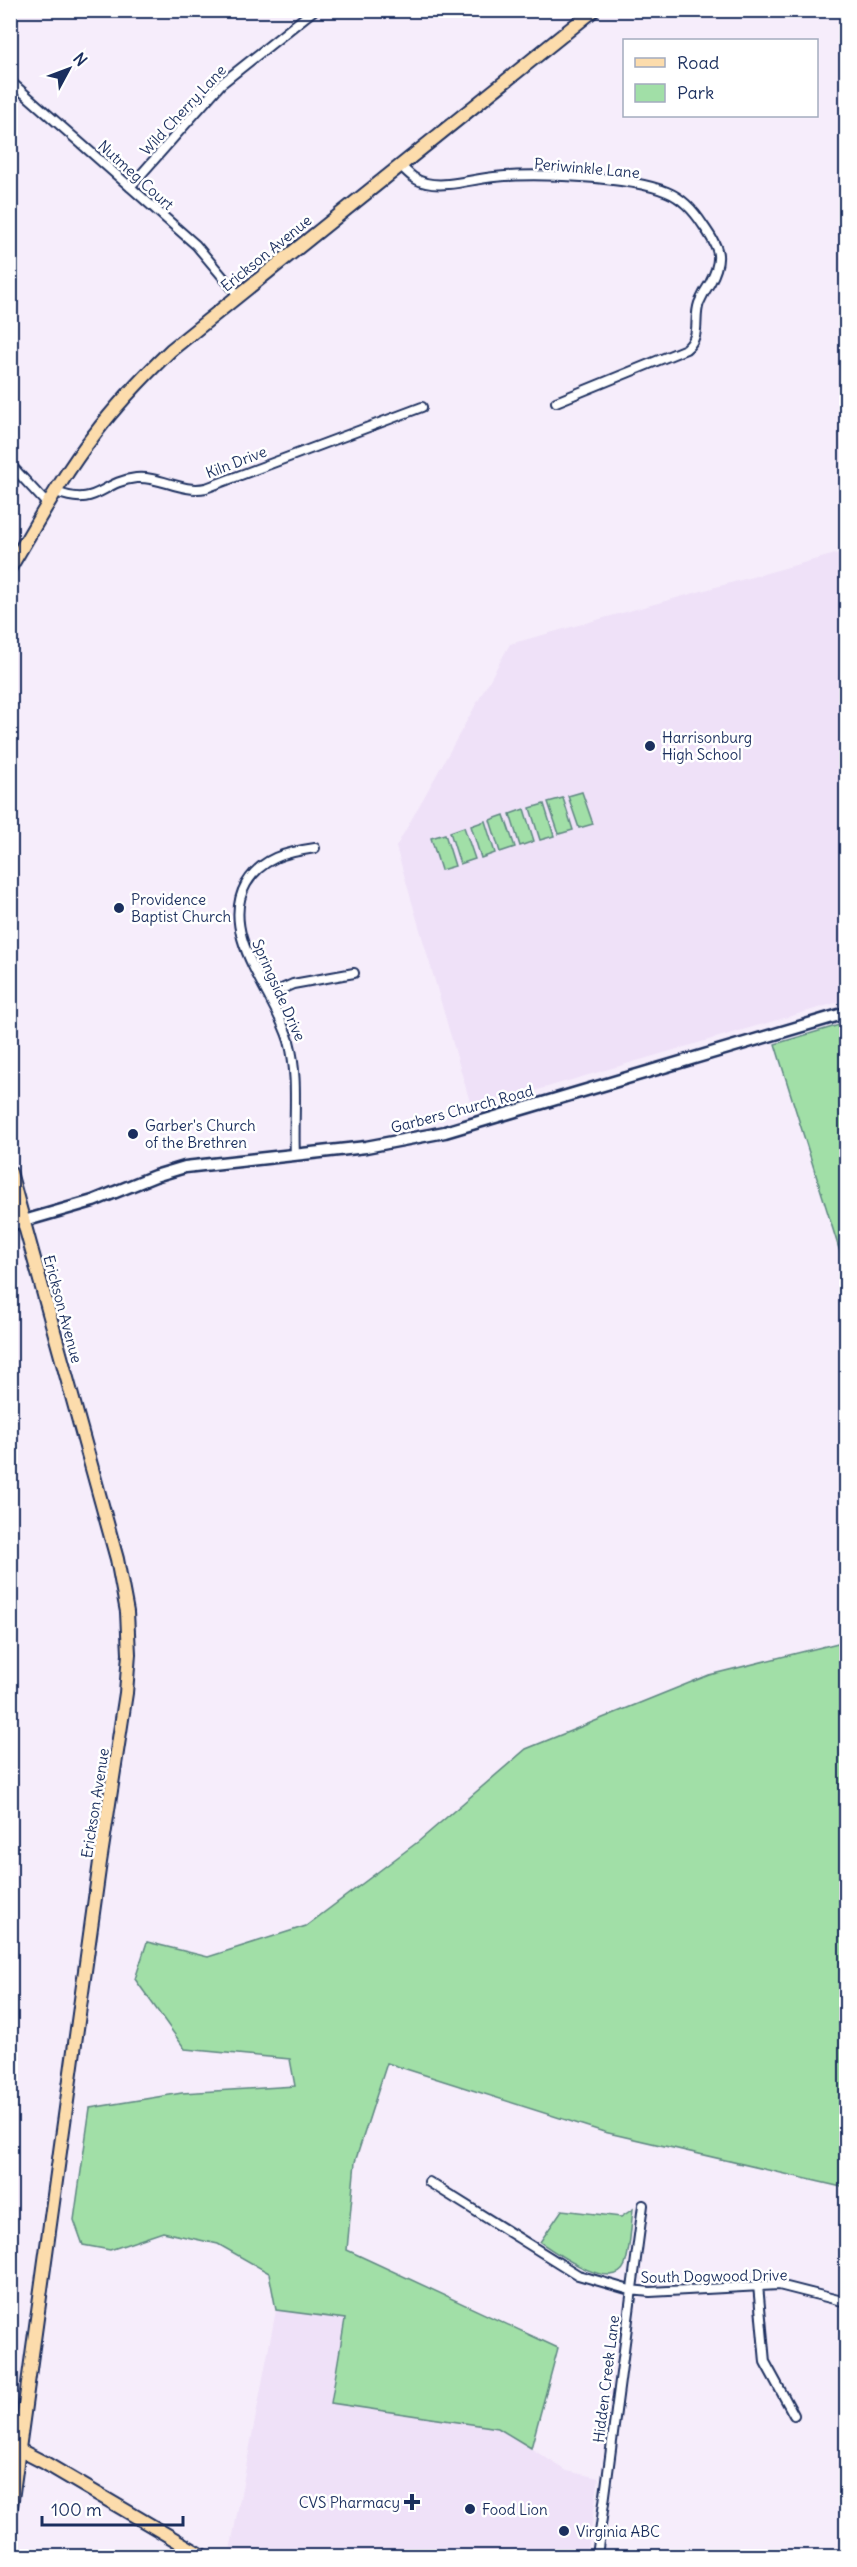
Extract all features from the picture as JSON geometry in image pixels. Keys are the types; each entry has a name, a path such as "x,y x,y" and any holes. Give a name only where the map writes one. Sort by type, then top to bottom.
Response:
{"main road":[{"name":"Erickson Avenue","path":"10,568 92,436 140,380 171,350 594,10"},
{"name":"Erickson Avenue","path":"10,1172 117,1558 127,1612 129,1654 122,1731 100,1862 16,2447 10,2514"},
{"path":"10,2438 16,2447 203,2556"}],"street":[{"name":"Wild Cherry Lane","path":"130,187 221,84 314,10"},
{"name":"Nutmeg Court","path":"10,81 196,245 238,295"},
{"name":"Periwinkle Lane","path":"400,165 410,175 426,183 503,176 554,177 620,182 660,189 688,206 712,237 717,246 719,261 699,303 697,330 692,345 556,402"},
{"name":"Kiln Drive","path":"56,492 71,497 90,497 117,483 139,478 188,489 206,488 422,406"},
{"path":"10,464 48,506"},
{"name":"Springside Drive","path":"295,1155 293,1061 286,1033 241,937 238,913 242,893 251,876 266,862 288,852 315,848"},
{"path":"268,995 293,984 354,973"},
{"name":"Garbers Church Road","path":"10,1225 93,1201 161,1173 185,1167 366,1148 445,1132 846,1013"},
{"name":"South Dogwood Drive","path":"429,2182 578,2275 630,2290 669,2292 758,2285 797,2289 846,2302"},
{"name":"Hidden Creek Lane","path":"597,2556 630,2290 643,2205"},
{"path":"758,2285 765,2362 794,2415"}],"shaded area":[{"name":"Harrisonburg High School","path":"846,551 846,1000 472,1109 396,847 510,644"},
{"path":"276,2310 345,2318 332,2403 498,2428 567,2471 599,2478 587,2556 229,2556"}],"green space":[{"path":"582,792 593,824 579,828 568,796"},
{"path":"563,798 573,830 559,834 548,802"},
{"path":"544,804 554,836 540,840 530,808"},
{"path":"524,809 534,841 520,846 510,814"},
{"path":"504,815 515,847 500,852 490,820"},
{"path":"485,821 495,853 481,858 471,826"},
{"path":"464,827 475,859 460,864 450,832"},
{"path":"445,834 455,866 441,870 431,838"},
{"path":"846,1023 846,1271 775,1044"},
{"path":"846,1641 846,2188 604,2132 387,2063 355,2162 347,2250 558,2348 531,2448 498,2428 331,2403 345,2319 276,2310 269,2273 218,2244 163,2232 110,2250 83,2245 74,2220 90,2108 182,2093 295,2086 290,2059 185,2049 135,1979 147,1942 208,1957 306,1926 419,1841 526,1749 709,1675"},
{"path":"633,2209 627,2259 619,2273 609,2275 584,2268 540,2242 562,2210 621,2217"}],"place":[{"name":"Harrisonburg High School","path":"650,746"},
{"name":"Providence Baptist Church","path":"119,908"},
{"name":"Garber's Church of the Brethren","path":"133,1134"},
{"name":"CVS Pharmacy","path":"412,2502"},
{"name":"Food Lion","path":"470,2509"},
{"name":"Virginia ABC","path":"564,2531"}]}
